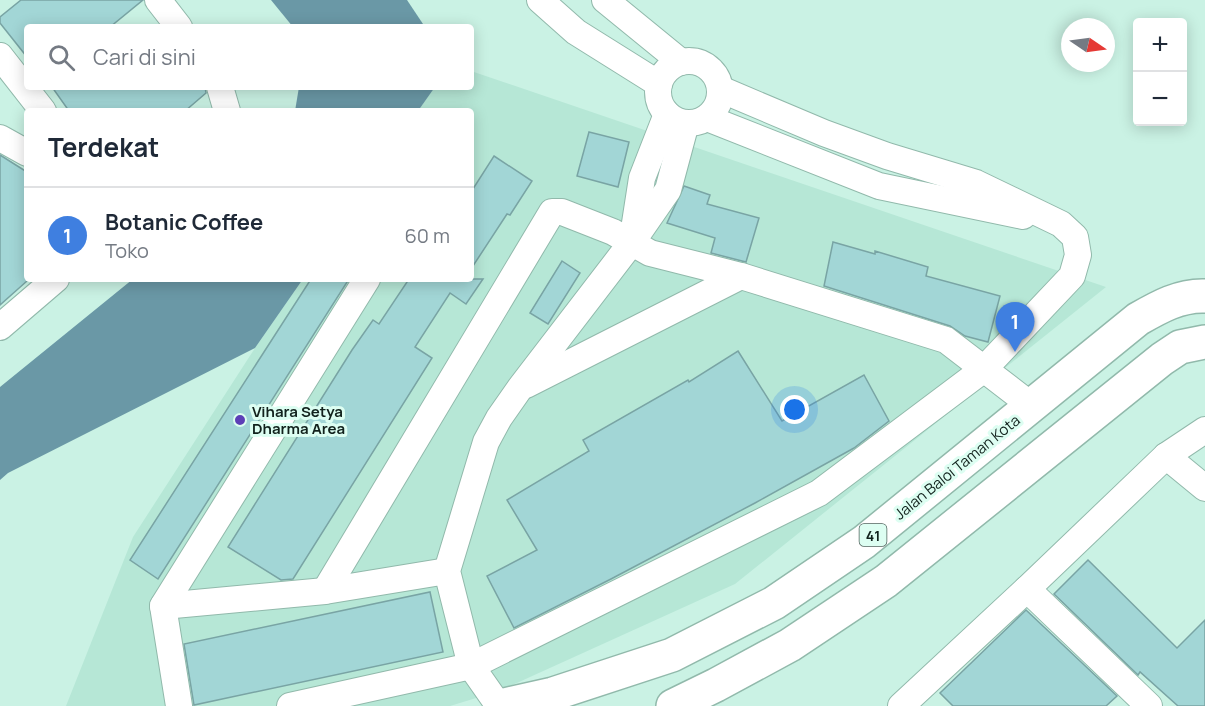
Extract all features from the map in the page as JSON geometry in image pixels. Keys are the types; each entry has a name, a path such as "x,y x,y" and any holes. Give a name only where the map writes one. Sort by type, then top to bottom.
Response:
{"highway":[{"name":"Jalan Baloi Taman Kota","path":"500,706 553,694 672,655 774,603 864,542 1138,320 1166,303 1205,296"},
{"path":"673,706 790,645 886,581 1162,359 1180,347 1205,342"},
{"path":"845,555 872,590"}],"street":[{"path":"158,0 176,24"},
{"path":"540,0 576,32 659,84"},
{"path":"605,0 681,62"},
{"path":"0,56 24,87"},
{"path":"500,706 471,666 447,571 486,442 499,418 632,242 642,178 687,118 714,110 719,100 720,89 717,78 702,63 681,62 671,66 663,74 659,84 658,95 661,106 687,118 879,186 1061,225"},
{"path":"290,706 471,666 819,493 984,369 1072,276 1077,266 1076,237 1061,225 976,183 887,156 824,133 720,89"},
{"path":"27,90 41,108"},
{"path":"221,90 225,108"},
{"path":"0,138 24,151"},
{"path":"325,591 552,212 562,212 613,232 650,253 741,276 946,340 1032,406"},
{"path":"520,388 741,276"},
{"path":"0,327 52,282"},
{"path":"178,706 163,606 365,282"},
{"path":"915,701 1027,589 1166,456 1203,435"},
{"path":"1166,456 1205,488"},
{"path":"163,606 325,591 447,571"},
{"path":"1027,589 1149,706"}],"shaded area":[{"path":"474,72 1106,287 735,584 499,691 450,706 66,706 133,537 255,348 301,282 474,282 474,108 420,108 433,90 474,90"}],"water":[{"path":"271,0 407,0 423,24 291,24"},
{"path":"298,90 433,90 420,108 296,108"},
{"path":"129,282 301,282 255,348 8,473 0,480 0,387"}],"building":[{"path":"21,0 143,0 114,24 24,24 24,53 0,23 0,17"},
{"path":"54,90 206,90 206,93 188,108 67,108"},
{"path":"589,132 629,142 618,187 577,176"},
{"path":"0,155 24,170 24,282 26,282 0,305"},
{"path":"494,156 532,181 474,264 474,187"},
{"path":"684,186 710,195 707,204 759,218 746,262 711,253 715,238 667,223"},
{"path":"833,242 875,254 875,251 928,267 926,276 1000,296 988,342 965,336 950,326 824,286"},
{"path":"562,261 580,273 548,324 530,313"},
{"path":"474,279 483,279 466,304 450,293 415,347 432,358 293,579 281,580 228,547 352,350 373,320 379,324 407,282 474,282"},
{"name":"Vihara Setya Dharma Area","path":"309,282 347,282 158,579 130,560"},
{"path":"738,351 782,421 864,375 889,421 854,448 755,503 514,628 487,576 537,550 507,500 589,451 583,440 688,380 689,382"},
{"path":"1088,560 1177,648 1205,620 1205,706 1178,706 1140,672 1138,675 1054,594"},
{"path":"430,592 443,652 194,705 184,644"},
{"path":"1026,610 1117,696 1106,706 953,706 940,693"}],"place":[{"name":"Botanic Coffee","path":"1015,352"},
{"name":"Vihara Setya Dharma Area","path":"240,420"}]}
